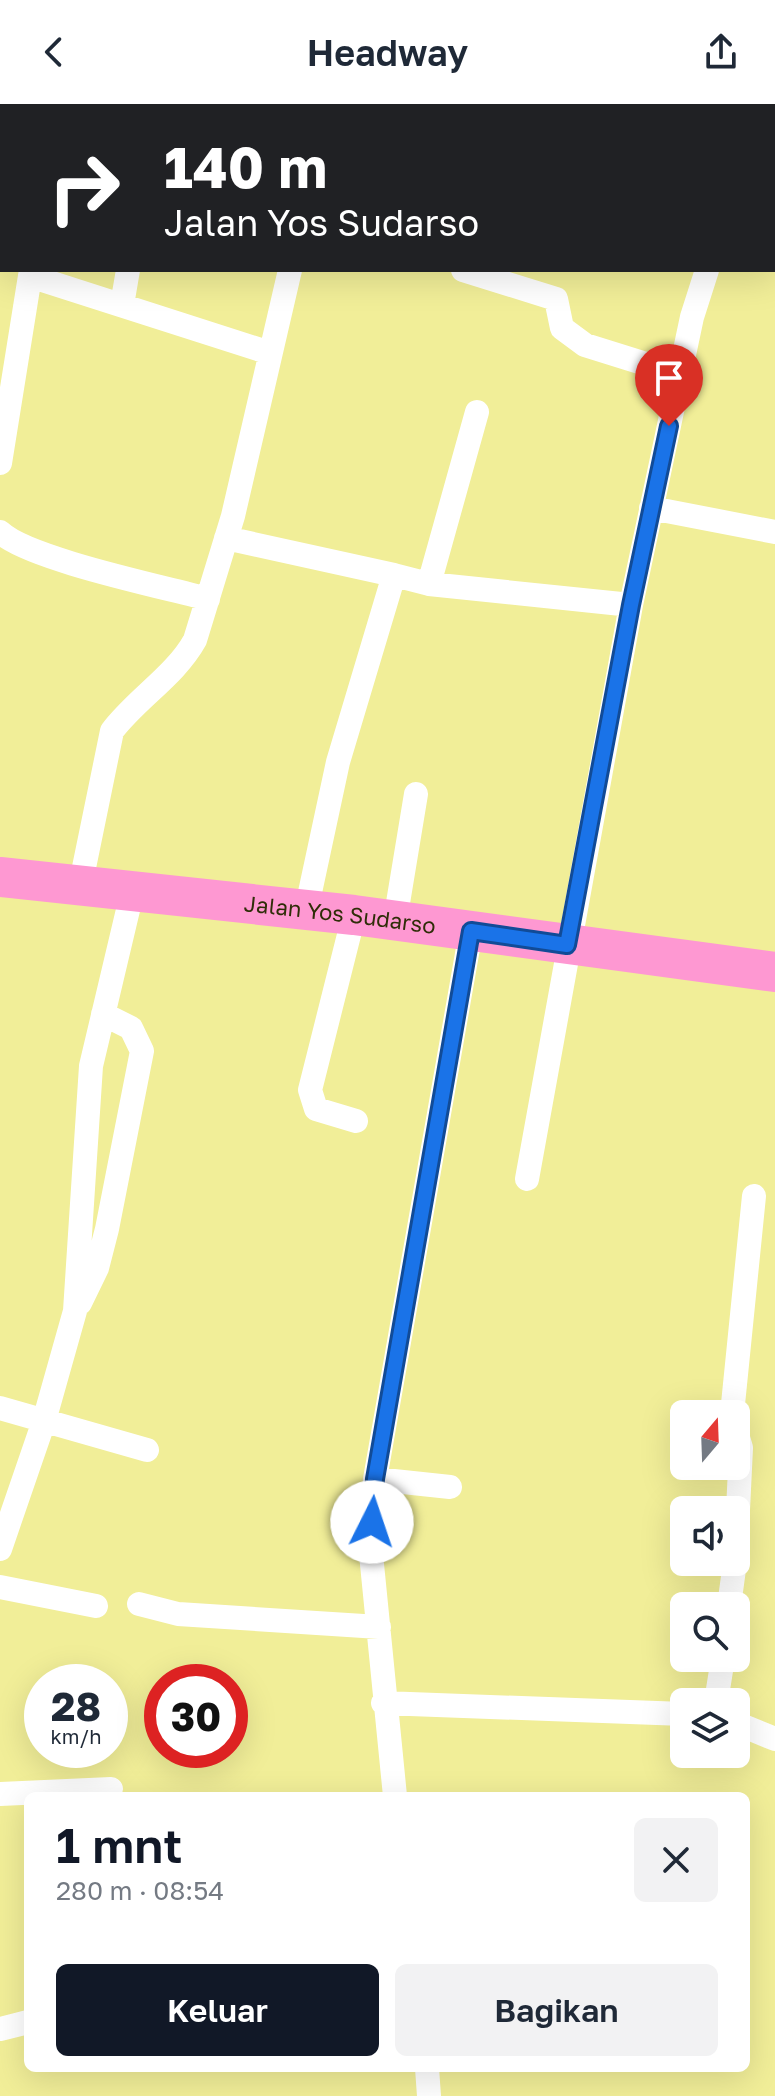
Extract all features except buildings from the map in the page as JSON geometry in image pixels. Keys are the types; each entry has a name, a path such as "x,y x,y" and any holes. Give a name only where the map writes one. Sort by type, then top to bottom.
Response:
{"highway":[{"name":"Jalan Yos Sudarso","path":"0,877 354,915 775,972"}],"street":[{"path":"122,305 128,272"},
{"path":"80,887 112,731 127,711 185,658 195,640 226,538 290,272"},
{"path":"469,272 556,299 562,328 585,345 681,375"},
{"path":"527,1179 631,605 692,317 706,272"},
{"path":"0,463 30,273 270,353"},
{"path":"429,584 477,412"},
{"path":"651,508 775,532"},
{"path":"0,532 26,548 208,599"},
{"path":"226,538 429,584 631,605"},
{"path":"306,911 338,762 394,575"},
{"path":"395,921 416,794"},
{"path":"75,1311 91,1066 132,893"},
{"path":"354,915 310,1090 316,1109 356,1121"},
{"path":"394,1792 383,1703 370,1544 375,1479 471,931"},
{"path":"0,1549 44,1421 75,1311 97,1268 142,1051 131,1028 103,1014"},
{"path":"733,1400 754,1196"},
{"path":"0,1408 147,1450"},
{"path":"375,1479 450,1487"},
{"path":"0,1587 96,1606"},
{"path":"139,1604 178,1614 379,1627"},
{"path":"383,1703 670,1713"},
{"path":"750,1729 775,1739"},
{"path":"44,1792 111,1789"},
{"path":"0,1794 24,1793"},
{"path":"0,2029 24,2023"},
{"path":"427,2072 429,2096"}],"route":[{"path":"372,1522 375,1479 471,931 567,945 631,605 669,426"}]}
